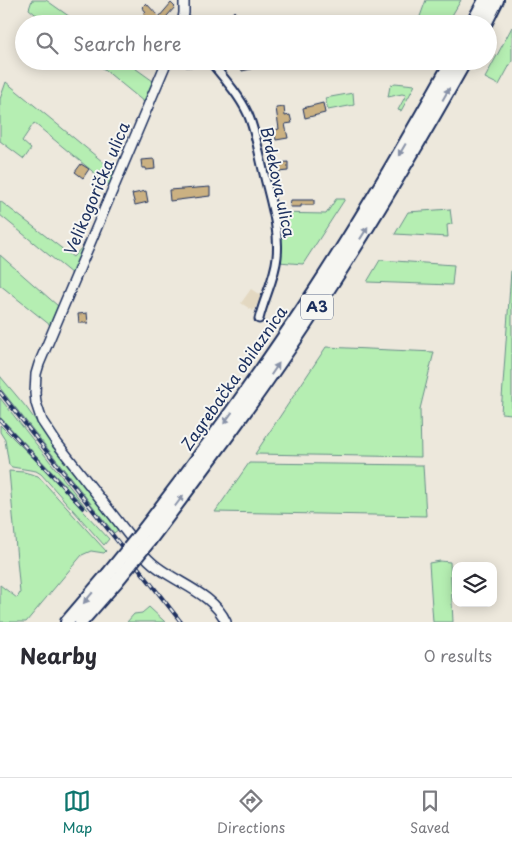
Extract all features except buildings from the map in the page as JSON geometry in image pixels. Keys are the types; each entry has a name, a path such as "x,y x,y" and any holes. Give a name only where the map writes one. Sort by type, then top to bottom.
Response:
{"highway":[{"path":"477,15 485,0"},
{"path":"490,15 497,0"},
{"name":"Zagrebačka obilaznica","path":"146,536 315,291 388,174 447,70"},
{"name":"Zagrebačka obilaznica","path":"81,622 112,578 245,413 324,296 402,172 459,70"},
{"name":"Zagrebačka obilaznica","path":"67,622 112,578"}],"street":[{"path":"184,0 184,13"},
{"name":"Velikogorička ulica","path":"163,70 36,374 36,404 42,421 56,442 126,534 161,572 204,596 220,611 226,622"},
{"name":"Brdekova ulica","path":"217,70 235,93 248,115 257,145 277,232 278,249 275,268 262,304 259,319"}],"shaded area":[{"path":"251,289 263,297 253,311 241,303"}],"green space":[{"path":"32,0 46,0 67,15 36,15 29,9"},
{"path":"426,0 461,0 452,15 421,15"},
{"path":"512,27 512,61 499,85 485,78 489,70 497,70 497,55"},
{"path":"105,70 138,70 153,81 144,102"},
{"path":"6,82 114,171 109,185 34,123 22,141 31,149 24,159 0,141 0,99"},
{"path":"395,83 415,85 401,111 398,110 406,95 388,97 390,86"},
{"path":"353,93 354,105 328,110 325,98"},
{"path":"336,199 345,199 303,264 279,262 275,213 326,214"},
{"path":"0,201 73,257 84,245 72,274 0,215"},
{"path":"450,209 452,224 447,225 448,237 395,234 408,212"},
{"path":"0,255 58,306 50,325 0,285"},
{"path":"380,260 454,265 452,285 367,282"},
{"path":"512,271 512,414 501,413"},
{"path":"326,347 434,352 420,409 421,457 255,454"},
{"path":"0,376 119,529 114,533 0,388"},
{"path":"0,398 88,510 0,417"},
{"path":"0,425 53,478 109,539 104,545 41,474 36,471 9,465 5,440 0,432"},
{"path":"249,463 423,465 426,516 215,512"},
{"path":"9,471 24,472 38,476 106,551 104,553 91,551 82,555 26,622 0,622 0,585 17,598 20,593"},
{"path":"450,562 453,622 433,622 429,563"},
{"path":"149,607 165,622 127,622 134,614 142,613"}],"railway":[{"path":"0,392 181,622"},
{"path":"0,420 83,508"}]}
